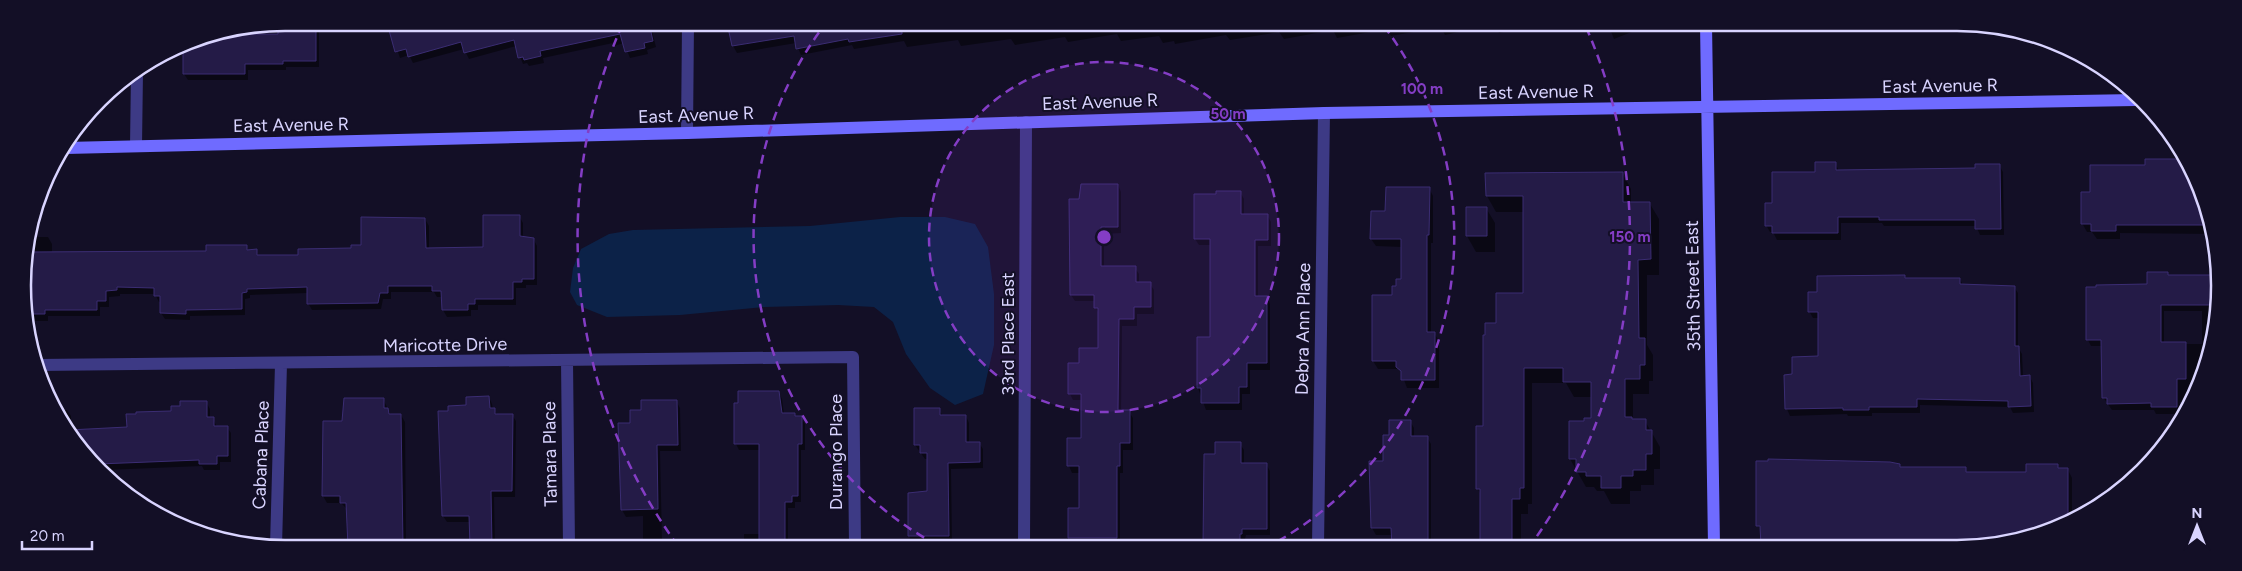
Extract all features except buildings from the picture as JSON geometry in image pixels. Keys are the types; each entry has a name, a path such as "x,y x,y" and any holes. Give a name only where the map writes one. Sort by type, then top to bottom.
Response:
{"main road":[{"name":"35th Street East","path":"1706,31 1714,540"},
{"name":"East Avenue R","path":"72,148 687,133 1324,113 2130,100"}],"street":[{"path":"687,133 688,31"},
{"path":"136,146 137,79"},
{"name":"Debra Ann Place","path":"1318,540 1324,113"},
{"name":"33rd Place East","path":"1024,540 1026,122"},
{"name":"Maricotte Drive","path":"44,364 281,364 853,357"},
{"name":"Durango Place","path":"853,357 855,540"},
{"name":"Tamara Place","path":"567,361 569,540"},
{"name":"Cabana Place","path":"276,539 281,364"}],"water":[{"path":"900,217 945,217 975,224 988,247 994,294 994,345 983,394 955,405 930,388 906,354 893,322 874,307 838,305 765,307 680,315 607,317 577,305 570,292 573,268 581,249 609,234 633,230 810,226"}]}
